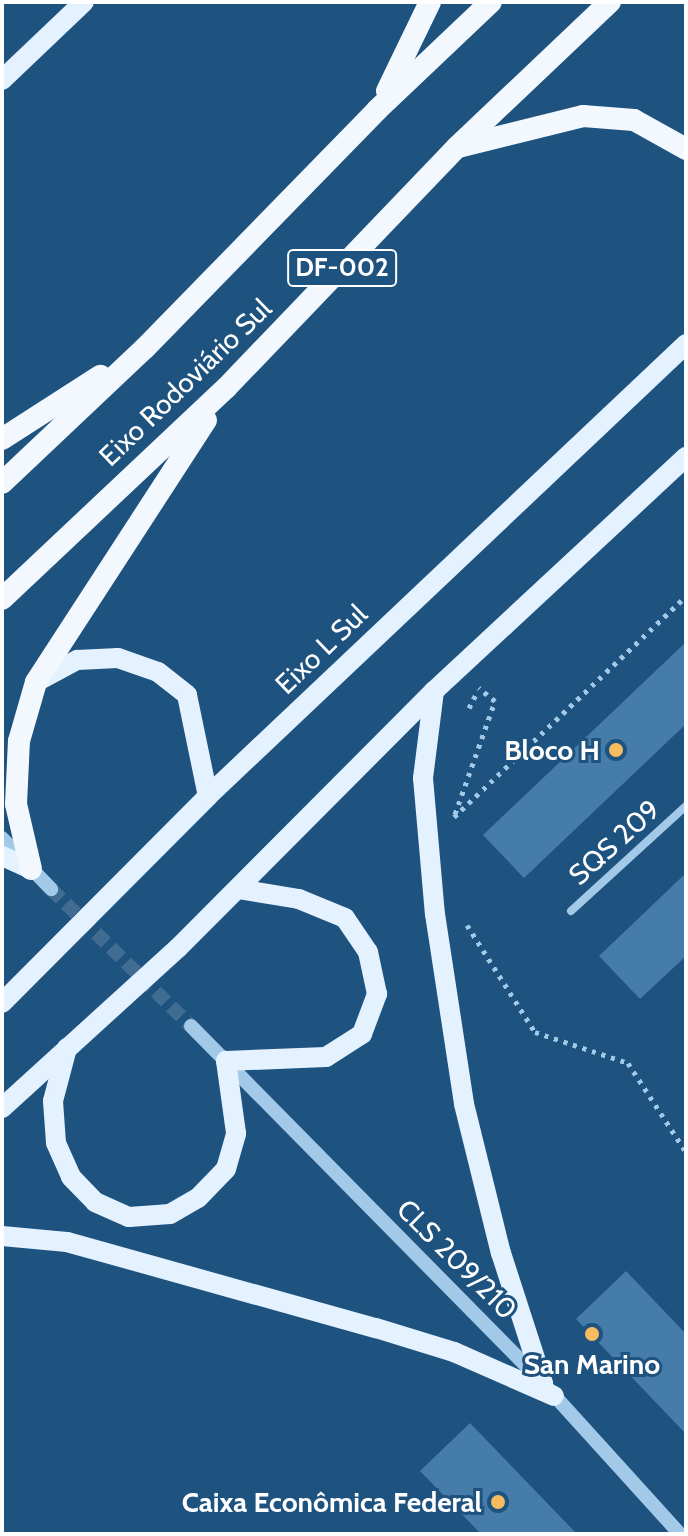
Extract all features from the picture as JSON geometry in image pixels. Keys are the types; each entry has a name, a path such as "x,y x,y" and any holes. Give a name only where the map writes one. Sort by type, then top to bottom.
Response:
{"highway":[{"path":"377,110 430,2"},
{"name":"Eixo Rodoviário Sul","path":"2,483 145,348 377,110 491,2"},
{"name":"Eixo Rodoviário Sul","path":"2,599 226,388 457,147 610,2"},
{"path":"457,147 583,116 634,120 686,149"},
{"path":"2,439 145,348"},
{"path":"31,869 16,804 19,741 36,682 226,388"}],"main road":[{"path":"2,80 84,2"},
{"name":"Eixo L Sul","path":"2,1003 208,796 686,344"},
{"path":"2,1108 238,889 434,691 686,457"},
{"path":"36,682 77,660 118,658 158,672 187,695 208,796"},
{"path":"434,691 423,778 435,914 464,1104 501,1253 549,1390"},
{"path":"2,856 31,869"},
{"path":"67,1048 53,1101 56,1143 71,1177 95,1202 129,1217 170,1214 198,1198 226,1169 236,1133 226,1061 326,1057 362,1034 377,994 368,952 345,918 299,899 238,889"},
{"path":"2,1236 67,1242 376,1328 454,1352 549,1390"}],"street":[{"name":"SQS 209","path":"571,911 686,806"},
{"path":"2,838 51,889"},
{"name":"CLS 209/210","path":"191,1026 549,1390 680,1534"}],"path":[{"path":"454,818 686,596"},
{"path":"452,833 454,818 495,701 479,688"},
{"path":"461,916 535,1032 628,1063 686,1152"}],"building":[{"name":"Bloco H","path":"686,642 686,724 524,878 483,835"},
{"path":"686,873 686,956 640,999 599,956"},
{"path":"626,1271 686,1334 686,1434 576,1319"},
{"name":"Caixa Econômica Federal","path":"470,1423 577,1534 481,1534 420,1471"}],"tunnel":[{"path":"51,889 191,1026"}],"place":[{"name":"Bloco H","path":"616,750"},
{"name":"San Marino","path":"592,1334"},
{"name":"Caixa Econômica Federal","path":"498,1502"}]}
